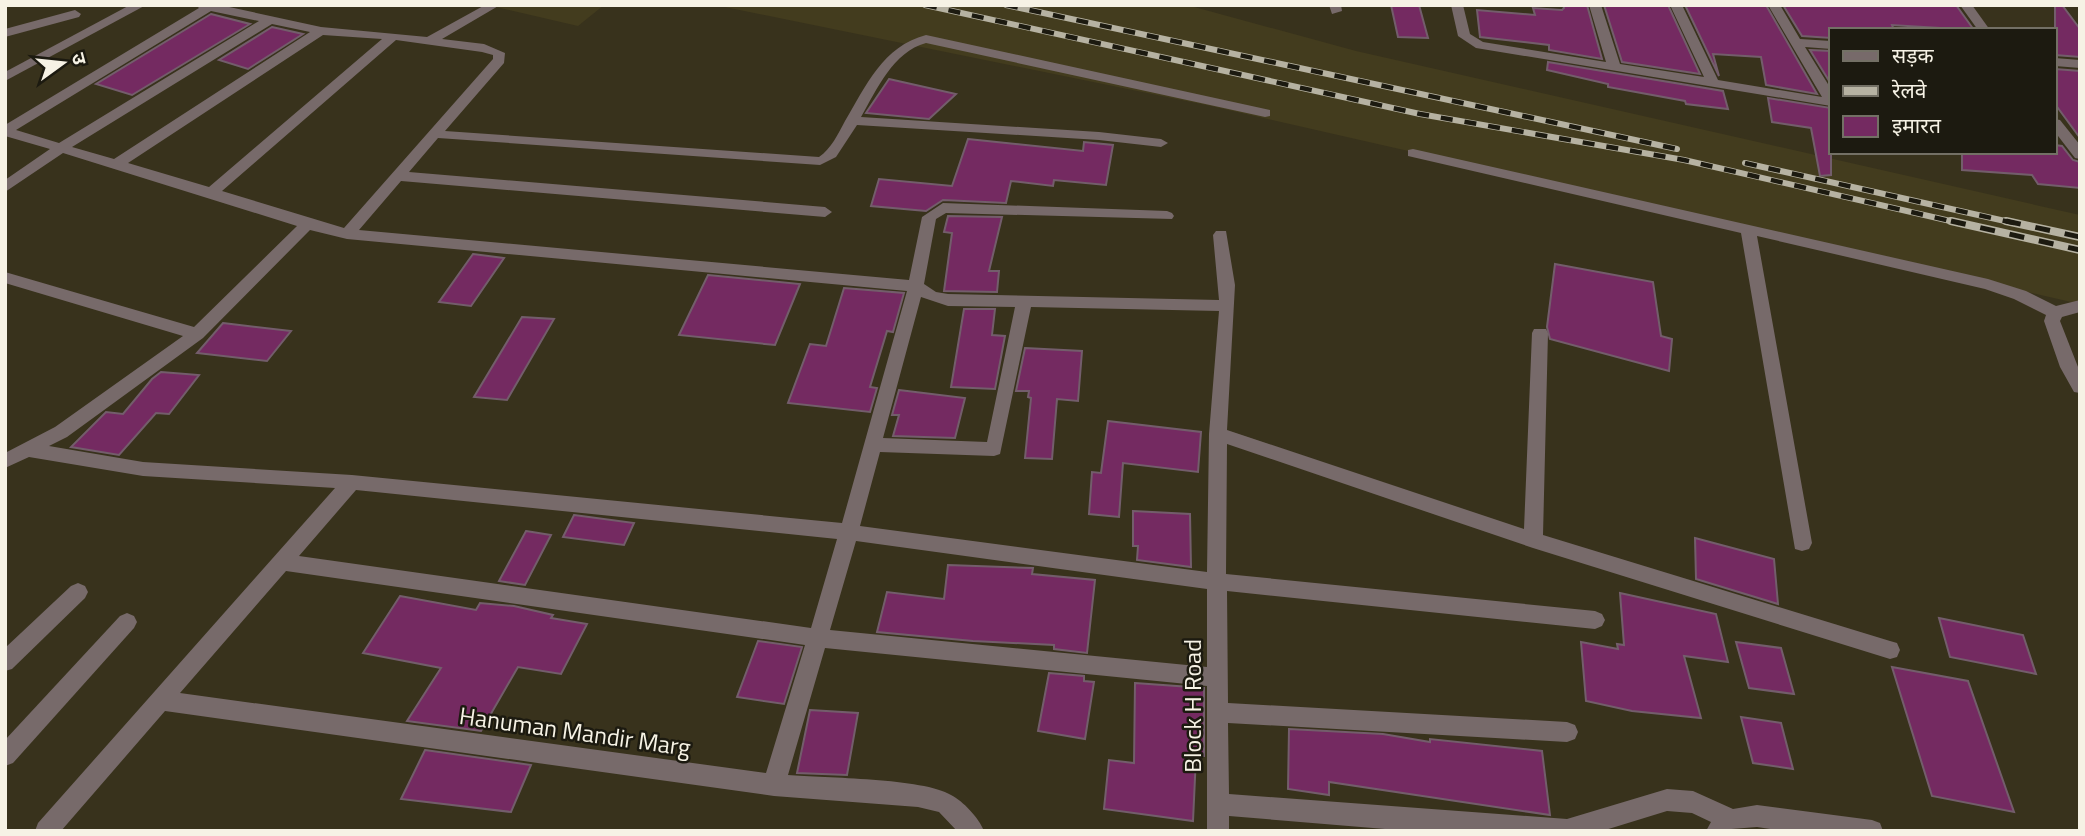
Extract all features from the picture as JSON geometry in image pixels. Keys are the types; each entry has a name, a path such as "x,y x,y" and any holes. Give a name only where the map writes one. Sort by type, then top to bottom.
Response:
{"street":[{"path":"5,77 140,5"},
{"path":"429,41 494,5"},
{"path":"1457,5 1464,36 1472,42 1829,101"},
{"path":"1595,5 1614,66"},
{"path":"1676,5 1713,83"},
{"path":"1774,5 1829,98"},
{"path":"1966,5 1983,28"},
{"path":"347,234 499,60 499,54 484,48 393,36 321,31 206,6 5,131 114,166 211,193 306,225 347,234 916,286 931,296 948,300 1226,306"},
{"path":"5,33 75,14"},
{"path":"5,187 61,148 268,21"},
{"path":"114,166 321,31"},
{"path":"211,193 393,36"},
{"path":"435,134 816,161 829,157 855,121 887,63 912,40 926,38 1265,113"},
{"path":"1797,42 1829,45"},
{"path":"2057,62 2080,64"},
{"path":"855,121 1099,136 1161,143"},
{"path":"2057,126 2080,155"},
{"path":"1413,153 1988,284 2020,295 2055,313"},
{"path":"398,176 825,212"},
{"path":"774,785 820,638 873,445 916,286 929,217 943,208 1167,216"},
{"path":"5,461 61,432 197,334 306,225"},
{"path":"1748,229 1801,543"},
{"name":"Block H Road","path":"1218,831 1218,434 1226,306 1221,235"},
{"path":"5,277 197,334"},
{"path":"873,445 994,449 1024,302"},
{"path":"2080,306 2055,313 2052,321 2067,367 2080,387"},
{"path":"1533,540 1540,333"},
{"path":"1218,434 1533,540 1890,650"},
{"path":"30,450 143,469 352,482 849,532 1218,582 1595,620"},
{"path":"46,831 352,482"},
{"path":"283,562 820,638 1218,678"},
{"path":"5,662 78,592"},
{"path":"5,756 127,622"},
{"name":"Hanuman Mandir Marg","path":"160,700 774,785 918,796 945,803 973,831"},
{"path":"1218,712 1567,732"},
{"path":"1218,804 1567,830 1667,800 1693,802 1724,825 1757,816 1872,831"}],"shaded area":[{"path":"488,5 604,5 578,26"},
{"path":"715,5 1187,5 1356,51 2080,215 2080,304 1211,106"}],"building":[{"path":"1391,5 1419,5 1428,38 1398,37"},
{"path":"1563,5 1587,5 1602,59 1549,50 1549,45 1480,37 1477,10 1535,15 1533,8 1562,10"},
{"path":"1604,5 1668,5 1700,74 1622,62"},
{"path":"1685,5 1766,5 1817,94 1766,85 1761,57 1713,54 1719,76"},
{"path":"1783,5 1956,5 1973,28 1892,25 1893,28 1829,28 1829,38 1802,36"},
{"path":"2055,5 2062,5 2080,29 2080,57 2057,55"},
{"path":"211,14 250,24 132,95 96,84"},
{"path":"272,27 303,34 248,69 219,60"},
{"path":"1810,50 1829,51 1829,81"},
{"path":"1548,62 1723,91 1728,109 1686,104 1685,101 1608,87 1608,84 1547,70"},
{"path":"2057,69 2080,71 2080,138 2057,107"},
{"path":"889,79 956,94 929,119 866,113"},
{"path":"1768,98 1829,108 1831,175 1820,176 1811,128 1772,122"},
{"path":"968,139 1083,151 1084,142 1113,145 1106,185 1054,180 1053,186 1011,181 1006,203 943,200 926,211 871,206 879,179 952,186"},
{"path":"2057,145 2062,146 2073,160 2080,162 2080,188 2038,184 2032,175 1962,170 1962,154 2057,154"},
{"path":"948,216 1002,217 989,271 999,271 997,292 944,291 952,233 944,232"},
{"path":"473,254 504,258 471,306 439,302"},
{"path":"1555,264 1653,282 1661,336 1672,339 1669,371 1550,339 1547,327"},
{"path":"708,275 800,284 775,345 679,335"},
{"path":"844,288 904,293 893,332 887,331 870,387 877,388 870,412 788,403 810,344 826,346"},
{"path":"964,309 995,309 992,335 1005,336 995,389 951,387"},
{"path":"522,317 554,319 507,400 474,397"},
{"path":"223,323 291,331 267,361 197,353"},
{"path":"1025,348 1082,351 1078,401 1057,399 1052,459 1025,458 1031,398 1028,397 1029,391 1016,391"},
{"path":"161,372 199,375 169,414 156,413 119,455 71,447 106,412 123,414"},
{"path":"899,390 965,398 955,438 893,436 899,415 892,415"},
{"path":"1108,421 1201,432 1198,472 1123,463 1119,517 1089,514 1092,472 1101,473"},
{"path":"1133,511 1190,514 1191,567 1137,560 1138,546 1133,546"},
{"path":"574,515 634,523 624,545 563,537"},
{"path":"526,531 551,535 525,585 499,581"},
{"path":"1695,538 1774,559 1778,604 1696,579"},
{"path":"948,565 1033,568 1032,574 1095,580 1087,653 1054,649 1054,645 877,632 887,592 944,599"},
{"path":"1620,593 1716,614 1728,662 1684,656 1701,718 1632,711 1586,701 1581,642 1618,649 1617,644 1624,645"},
{"path":"400,596 476,610 480,603 514,606 553,615 551,618 587,624 561,674 518,667 481,731 407,721 441,668 363,653"},
{"path":"1939,618 2023,635 2036,674 1950,657"},
{"path":"758,641 802,647 784,704 737,697"},
{"path":"1736,642 1781,648 1794,694 1749,688"},
{"path":"1892,667 1968,681 2014,812 1932,796"},
{"path":"1049,673 1084,676 1084,681 1094,682 1085,739 1038,731"},
{"path":"1135,683 1204,688 1204,756 1196,756 1193,821 1104,809 1109,760 1134,763"},
{"path":"810,710 858,713 847,775 797,773"},
{"path":"1741,717 1781,723 1793,769 1753,763"},
{"path":"1289,729 1383,734 1430,742 1430,739 1542,751 1550,815 1329,782 1329,795 1288,789"},
{"path":"425,750 531,765 511,812 401,799"}],"railway":[{"path":"925,5 1420,114 1684,160 1959,223"},
{"path":"1006,5 1677,149"},
{"path":"1745,163 2014,223"},
{"path":"1951,221 2080,250"},
{"path":"2006,221 2080,237"}]}
